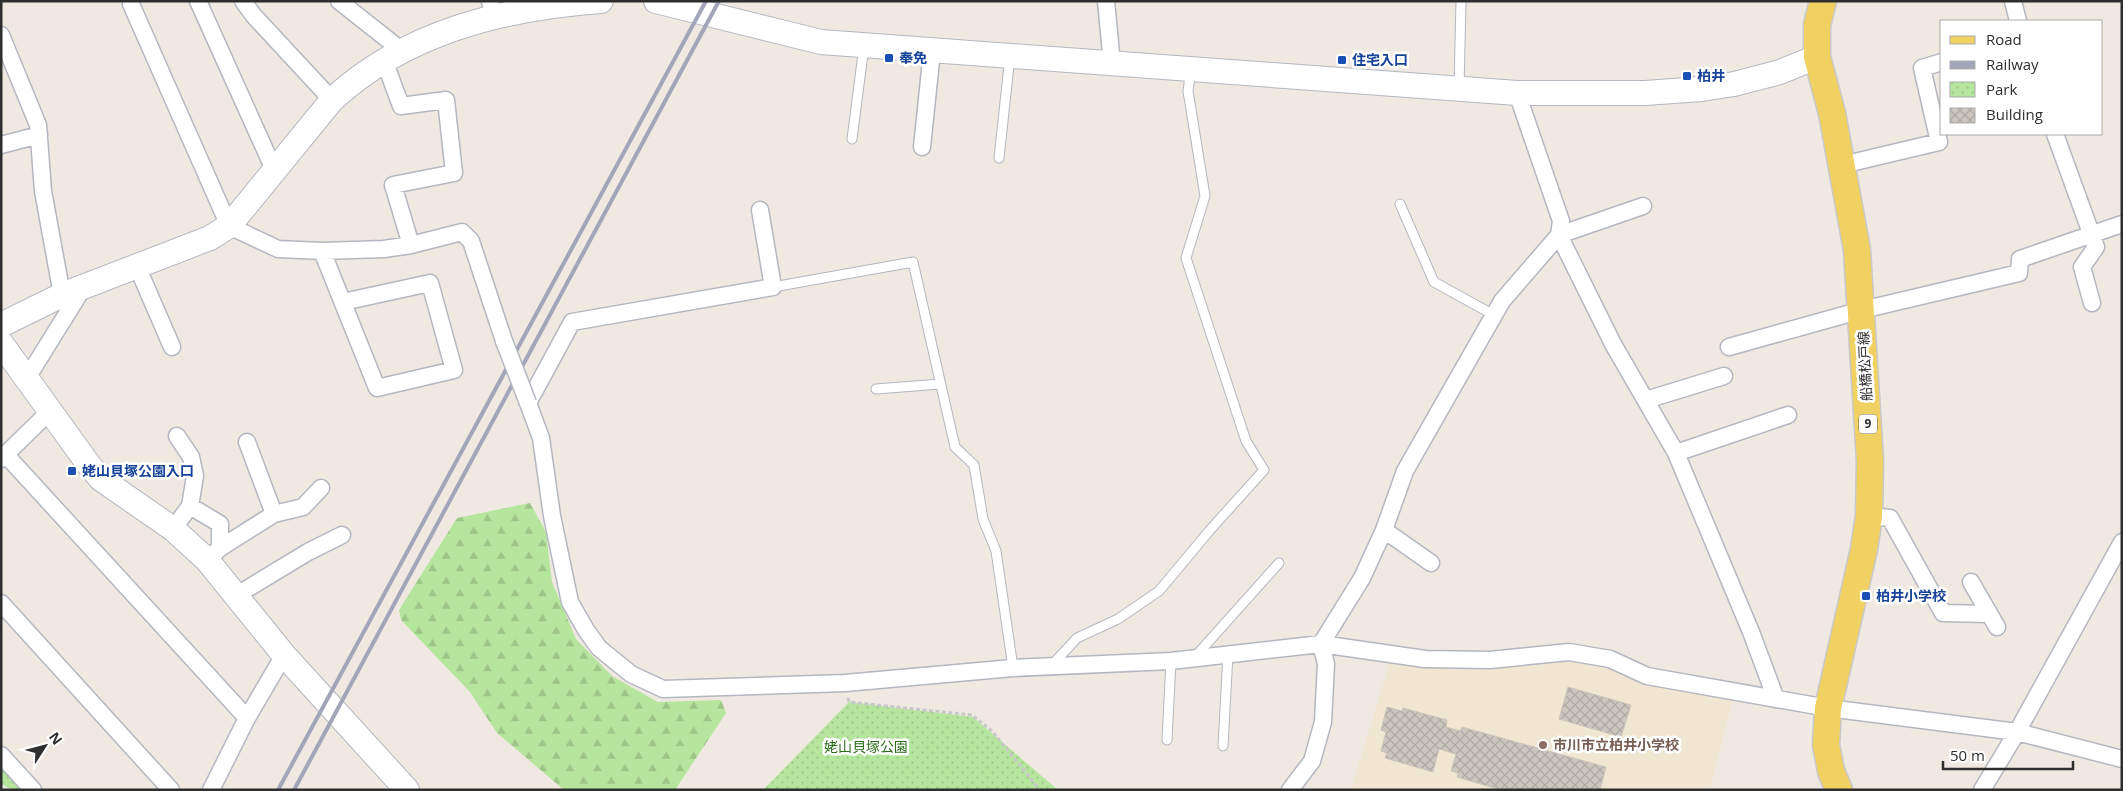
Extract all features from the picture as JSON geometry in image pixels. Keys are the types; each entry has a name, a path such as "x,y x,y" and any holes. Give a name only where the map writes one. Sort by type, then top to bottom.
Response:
{"main road":[{"name":"船橋松戸線","path":"1822,1 1817,25 1817,57 1842,165 1857,250 1870,461 1868,516 1859,578 1828,708 1826,745 1831,771 1839,790"}],"street":[{"path":"198,1 275,172"},
{"path":"243,1 254,16 332,100"},
{"path":"339,1 393,55 401,106 446,100 454,173 393,185 412,245"},
{"path":"1,325 72,291 210,238 229,226 332,100 351,83 393,55 492,9 601,1"},
{"path":"656,1 694,5 821,42 1517,93 1646,93 1702,89 1734,84 1780,72 1817,57"},
{"path":"1106,1 1112,64"},
{"path":"2013,1 2018,20"},
{"path":"130,4 229,226 278,249 322,251 384,249 412,245 462,232 471,241 504,341 541,438 552,516 570,602 599,648 631,674 662,689 845,683 1013,668 1171,661 1321,644 1425,659 1490,660 1568,652 1610,659 1647,676 1828,708 2016,732 2122,759"},
{"path":"1,35 38,124 43,191 72,291 27,378"},
{"path":"922,147 932,51"},
{"path":"1842,165 1940,142 1922,68 1940,63"},
{"path":"1517,93 1561,222 1559,235 1613,344 1676,452 1751,632 1776,699"},
{"path":"1,145 39,135"},
{"path":"2055,135 2096,247 2082,267 2092,303"},
{"path":"1290,790 1312,761 1323,722 1326,664 1321,644 1362,578 1384,530 1405,471 1502,301 1559,235 1642,206"},
{"path":"528,403 572,322 773,287 760,210"},
{"path":"1729,347 1862,310 2019,273 2020,259 2091,233 2122,224"},
{"path":"322,251 377,388 454,370 430,283 343,302"},
{"path":"137,266 172,348"},
{"path":"1,343 101,479 173,529 214,554 237,595 284,655 407,790"},
{"path":"1646,400 1724,376"},
{"path":"50,411 4,457 248,718"},
{"path":"1676,452 1788,415"},
{"path":"173,529 190,506 195,476 191,457 177,436"},
{"path":"247,442 274,514"},
{"path":"214,554 274,514 303,507 321,488"},
{"path":"190,506 220,524 214,554"},
{"path":"1868,516 1890,518 1943,613 1993,620 1972,582"},
{"path":"1384,530 1431,563"},
{"path":"237,595 308,552 342,535"},
{"path":"1982,790 2122,542"},
{"path":"3,608 171,790"},
{"path":"210,790 284,655"},
{"path":"1,755 33,790"}],"lane":[{"path":"1459,89 1462,1"},
{"path":"852,139 864,46"},
{"path":"999,158 1010,56"},
{"path":"1051,666 1078,638 1118,619 1159,591 1264,470 1246,442 1186,258 1205,196 1188,91 1191,69"},
{"path":"1400,204 1434,282 1494,315"},
{"path":"773,287 913,262 955,447 974,465 983,519 996,551 1013,668"},
{"path":"876,389 940,384"},
{"path":"1194,659 1279,563"},
{"path":"1223,746 1228,654"},
{"path":"1167,740 1171,661"}],"path":[{"path":"845,683 849,702 972,715 992,731 1040,790"}],"shaded area":[{"name":"市川市立柏井小学校","path":"1561,659 1600,666 1639,680 1733,699 1710,790 1351,790 1390,662"}],"green space":[{"path":"530,503 546,532 552,582 576,639 612,676 658,702 721,700 726,713 675,790 564,790 497,733 470,692 401,620 399,610 457,518"},
{"name":"姥山貝塚公園","path":"849,702 973,717 1058,790 763,790"},
{"path":"1,764 25,790 13,790 1,784"}],"building":[{"path":"1568,687 1631,705 1621,737 1559,719"},
{"path":"1387,707 1402,711 1403,708 1447,720 1446,727 1460,731 1462,727 1606,767 1600,790 1501,790 1457,777 1458,773 1451,771 1456,754 1439,749 1433,772 1385,758 1387,753 1381,751 1386,732 1381,730"}],"railway":[{"path":"278,790 706,1"},
{"path":"294,790 719,1"}],"place":[{"name":"奉免","path":"889,58"},
{"name":"住宅入口","path":"1342,60"},
{"name":"柏井","path":"1687,76"},
{"name":"姥山貝塚公園入口","path":"72,471"},
{"name":"柏井小学校","path":"1866,596"},
{"name":"市川市立柏井小学校","path":"1543,745"}]}
